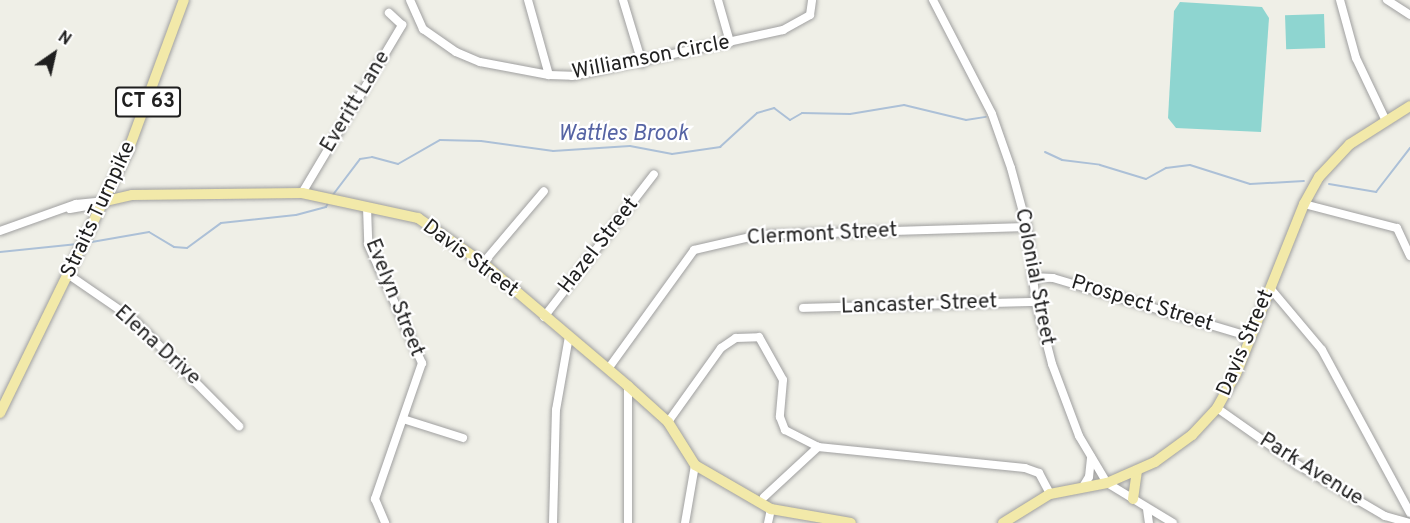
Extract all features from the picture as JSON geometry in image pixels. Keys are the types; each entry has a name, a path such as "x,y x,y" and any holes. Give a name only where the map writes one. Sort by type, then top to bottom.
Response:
{"main road":[{"name":"Straits Turnpike","path":"0,413 106,201 184,0"},
{"name":"Davis Street","path":"1050,494 1107,483 1137,470 1192,435 1217,408 1251,337 1304,204 1319,177 1350,144 1410,106"},
{"name":"Davis Street","path":"106,201 132,195 306,194 418,218 483,263 544,318 628,386 668,423 695,465 761,500 771,510 846,523"},
{"path":"1133,499 1137,470"},
{"path":"1003,523 1050,494"}],"street":[{"path":"410,0 423,29 456,52 480,62 549,75"},
{"name":"Williamson Circle","path":"528,0 549,75 597,73 798,24 810,15 812,0"},
{"path":"623,0 642,63"},
{"path":"718,0 730,42"},
{"name":"Colonial Street","path":"933,0 992,114 1027,227 1036,302 1052,364 1091,456 1107,483 1173,523"},
{"path":"1340,0 1356,58 1386,121"},
{"path":"1387,0 1400,3 1410,15"},
{"name":"Everitt Lane","path":"306,194 402,26 389,13"},
{"name":"Hazel Street","path":"544,318 654,174"},
{"path":"483,263 544,191"},
{"name":"Davis Street","path":"0,231 70,209 106,201"},
{"path":"1304,204 1397,228 1410,256"},
{"name":"Evelyn Street","path":"367,207 369,244 422,363 375,499 385,523"},
{"name":"Clermont Street","path":"608,369 694,250 759,235 1027,227"},
{"name":"Elena Drive","path":"69,275 133,319 239,426"},
{"name":"Prospect Street","path":"1032,276 1053,278 1251,337"},
{"path":"1270,288 1322,350 1410,513"},
{"name":"Lancaster Street","path":"803,308 1036,302"},
{"path":"553,523 556,410 568,336"},
{"path":"668,423 721,348 736,338 759,337 783,380 780,417 785,430 818,447 1025,468 1039,473 1050,494"},
{"path":"628,386 628,523"},
{"name":"Park Avenue","path":"1217,408 1298,465 1384,520 1410,523"},
{"path":"403,419 463,438"},
{"path":"761,500 818,447"},
{"path":"1082,488 1089,477 1091,456"},
{"path":"685,523 695,465"},
{"path":"1147,509 1149,523"},
{"path":"768,523 771,510"}],"shaded area":[{"path":"1180,2 1262,7 1269,18 1261,132 1176,128 1168,118 1174,11"},
{"path":"1324,14 1325,48 1286,49 1285,15"}],"waterway":[{"name":"Wattles Brook","path":"332,196 360,159 372,157 398,164 440,140 481,141 553,151 630,146 672,154 720,147 757,113 774,108 790,120 802,113 850,114 904,105 966,120 986,117"},
{"name":"Wattles Brook","path":"1329,184 1376,192 1410,148"},
{"name":"Wattles Brook","path":"1045,152 1062,160 1100,165 1146,179 1166,168 1190,165 1250,184 1304,181"},
{"name":"Wattles Brook","path":"86,243 149,232 174,247 187,248 221,223 296,215 326,207 329,201"},
{"name":"Wattles Brook","path":"0,252 78,244"}]}
